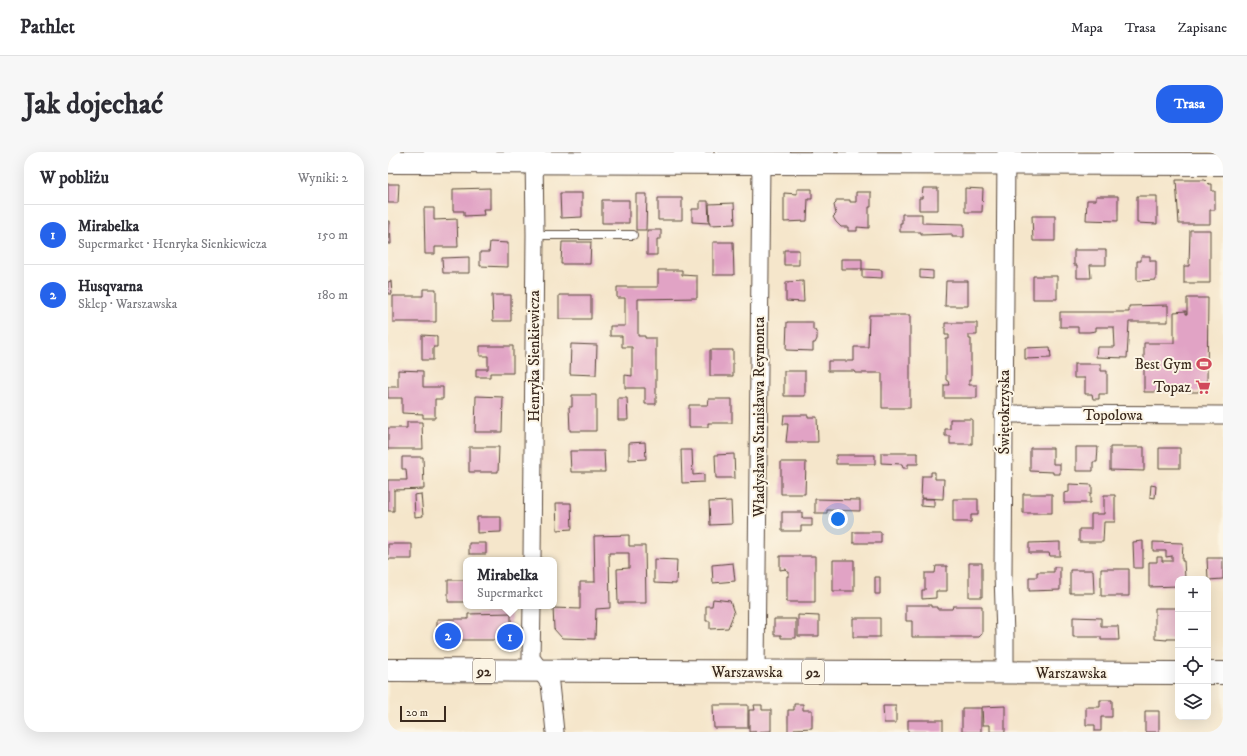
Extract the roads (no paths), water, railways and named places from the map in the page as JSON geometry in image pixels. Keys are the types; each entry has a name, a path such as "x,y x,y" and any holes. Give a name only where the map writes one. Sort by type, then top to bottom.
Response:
{"street":[{"path":"388,162 534,157 761,163 1006,158 1041,163 1180,162 1223,164"},
{"name":"Henryka Sienkiewicza","path":"532,557 535,235 534,157"},
{"name":"Świętokrzyska","path":"1005,673 1003,575 1003,414 1006,158"},
{"name":"Władysława Stanisława Reymonta","path":"756,672 758,598 761,163"},
{"name":"Topolowa","path":"1003,414 1223,415"},
{"path":"532,609 531,658 550,684 555,732"},
{"name":"Warszawska","path":"388,670 1175,673"},
{"path":"1211,673 1223,673"}],"lane":[{"path":"535,235 632,234"}],"place":[{"name":"Best Gym","path":"1204,364"},
{"name":"Topaz","path":"1203,387"},
{"name":"Husqvarna","path":"448,636"},
{"name":"Mirabelka","path":"510,637"}]}
